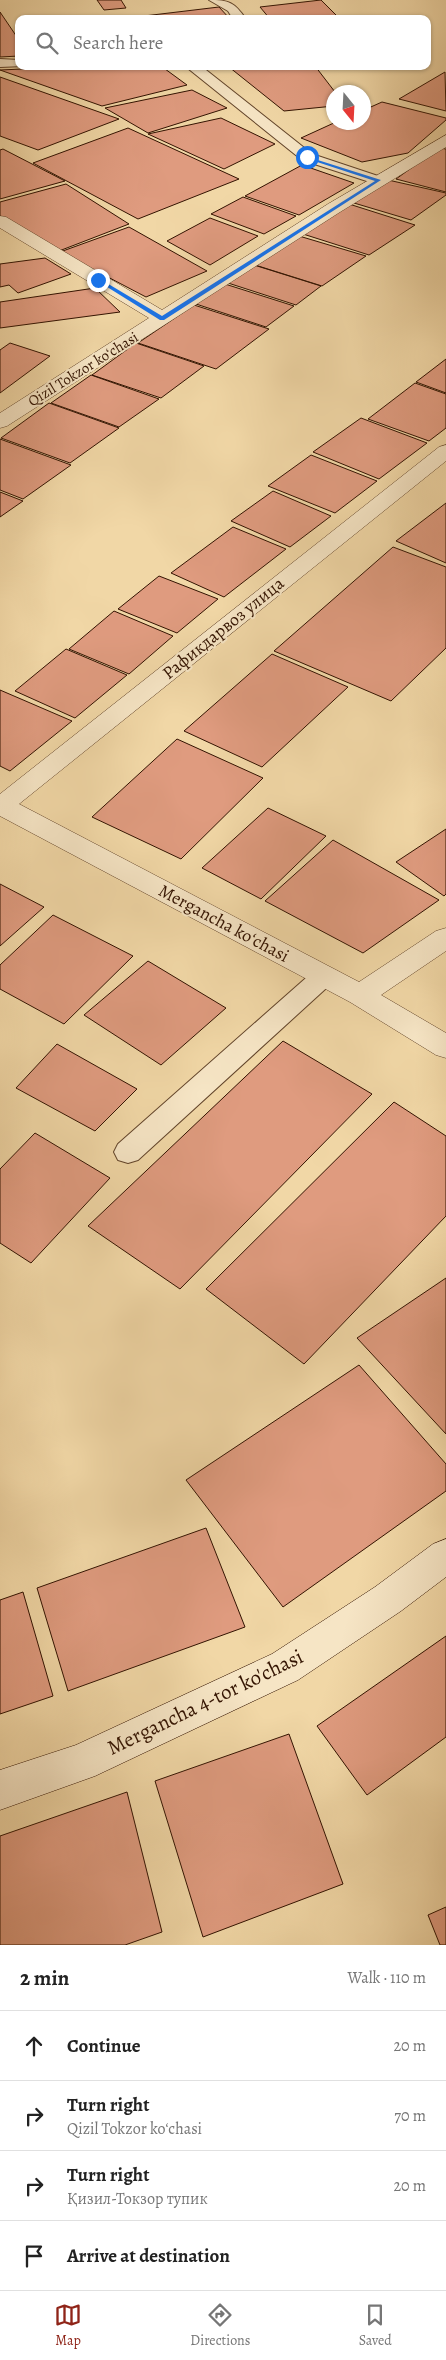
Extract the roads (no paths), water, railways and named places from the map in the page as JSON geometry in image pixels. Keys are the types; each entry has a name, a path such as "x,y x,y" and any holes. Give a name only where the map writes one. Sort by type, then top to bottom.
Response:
{"street":[{"name":"Qizil Tokzor koʻchasi","path":"0,422 379,180 446,140"},
{"path":"0,222 162,318"},
{"name":"Рафикдарвоз улица","path":"0,805 446,451"},
{"name":"Mergancha koʻchasi","path":"0,805 360,995 446,1047"},
{"path":"360,995 446,938"},
{"name":"Mergancha 4-tor ko'chasi","path":"0,1790 80,1762 285,1667 388,1599 446,1556"}],"lane":[{"path":"215,0 232,8 237,15"},
{"path":"0,63 15,64"},
{"path":"197,70 307,157 379,180"},
{"path":"128,1152 324,976"}]}
